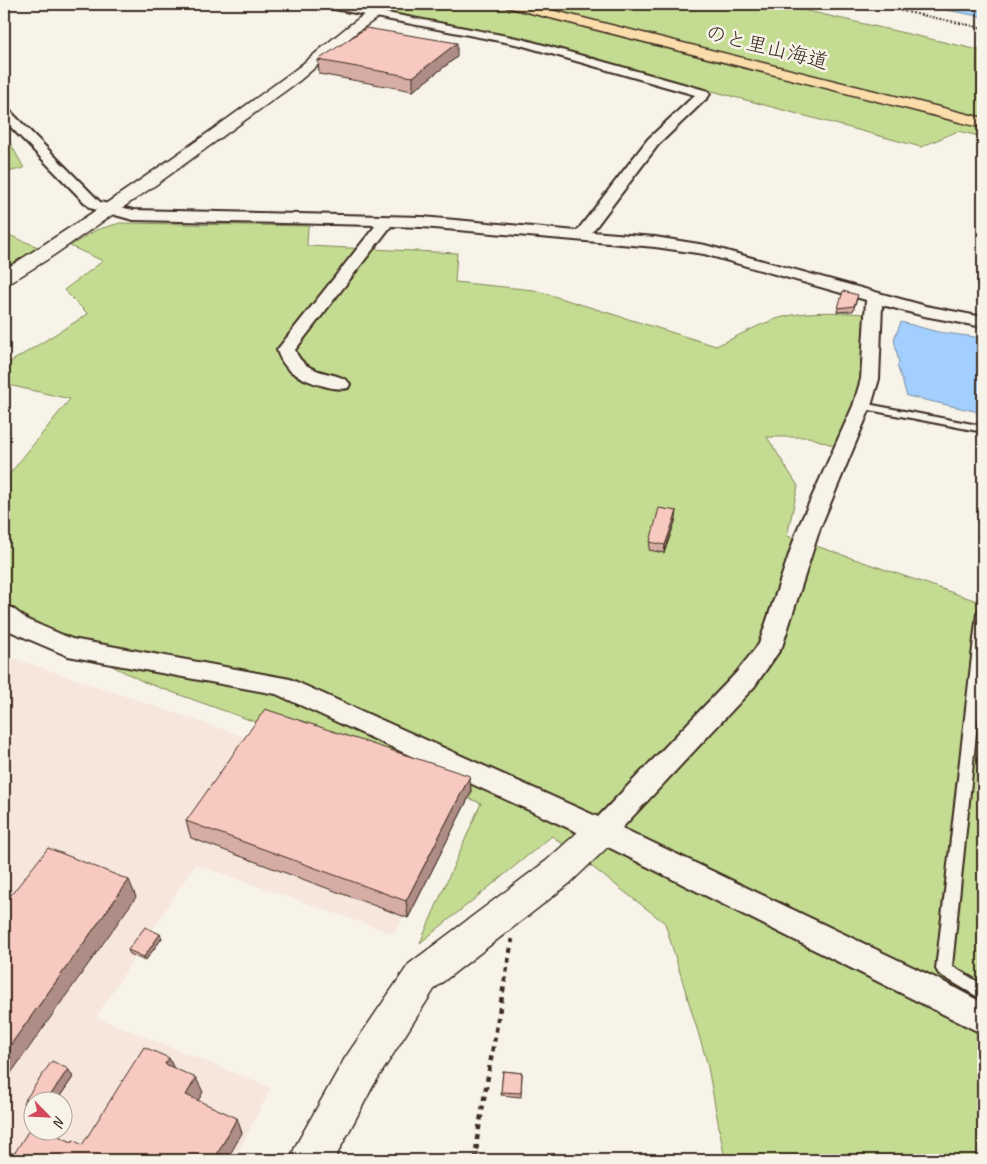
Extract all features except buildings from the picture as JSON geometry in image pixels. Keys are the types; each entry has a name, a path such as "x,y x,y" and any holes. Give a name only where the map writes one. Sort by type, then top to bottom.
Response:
{"highway":[{"name":"のと里山海道","path":"512,4 983,123"},
{"name":"のと里山海道","path":"533,4 983,116"}],"street":[{"path":"324,4 522,42 704,94 652,142 582,235"},
{"path":"4,278 109,209 318,60 371,14 390,4"},
{"path":"4,113 95,205 109,209 133,214 163,216 387,221 655,242 705,250 924,311 983,322"},
{"path":"341,384 311,376 288,359 286,350 387,221"},
{"path":"311,1160 359,1072 422,976 558,872 602,831 746,680 770,648 809,528 862,406 870,378 874,298"},
{"path":"4,614 20,626 68,647 281,686 959,992 983,1019"}],"lane":[{"path":"862,406 983,428"},
{"path":"983,613 944,969 959,992 983,993"}],"path":[{"path":"869,4 983,28"},
{"path":"476,1160 477,1139 519,902"}],"shaded area":[{"path":"4,655 460,810 394,934 195,864 96,1017 271,1088 234,1160 4,1160"}],"green space":[{"path":"348,4 777,4 983,51 983,137 958,131 921,147 507,36"},
{"path":"4,132 24,168 4,173"},
{"path":"120,223 308,226 307,246 457,253 455,282 534,290 716,346 758,326 784,317 818,312 864,314 863,378 835,446 809,437 767,437 798,486 787,536 983,603 983,1160 725,1160 707,1062 665,923 552,836 420,943 481,803 144,682 7,613 4,605 4,481 70,399 4,384 4,366 88,314 64,290 103,261 70,246 96,230"},
{"path":"4,233 38,247 4,269"}],"water":[{"path":"916,4 983,4 983,17"},
{"path":"901,322 938,332 983,338 983,413 907,396 897,365 899,363 894,339"}]}
